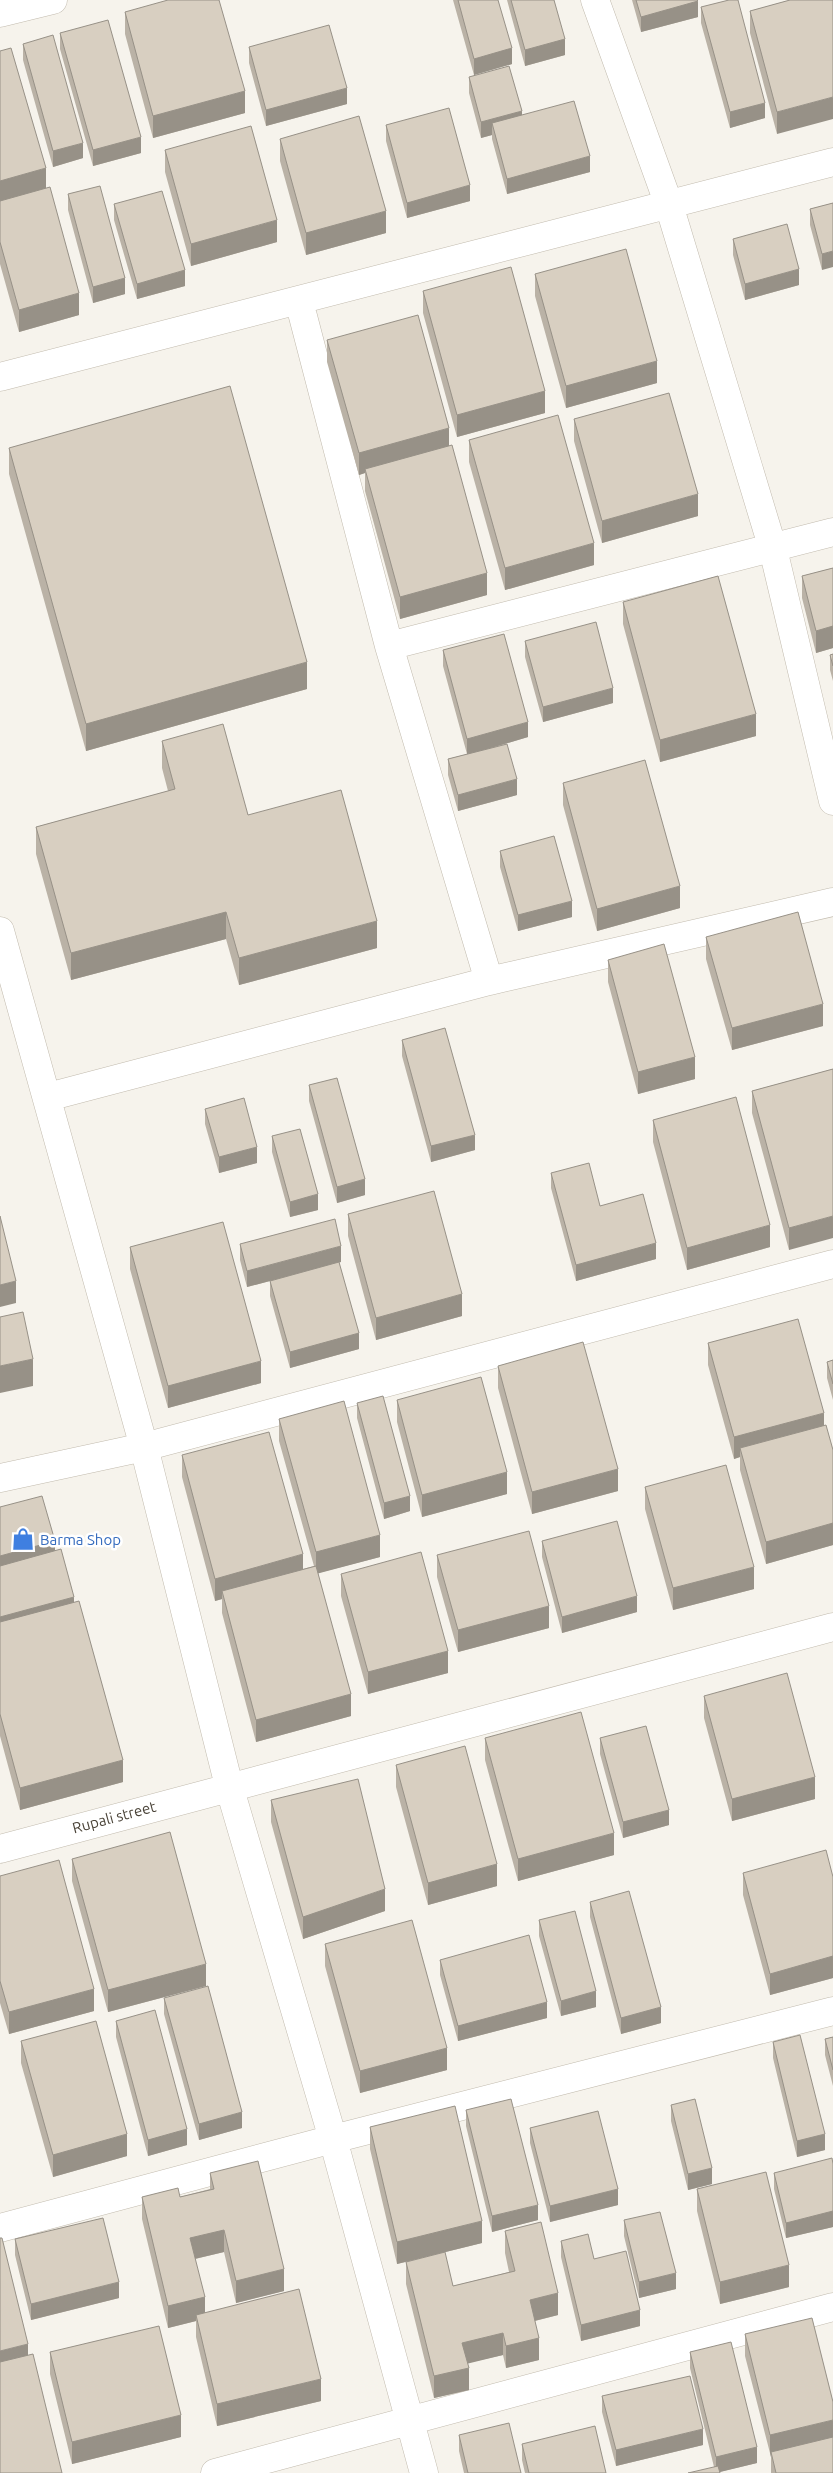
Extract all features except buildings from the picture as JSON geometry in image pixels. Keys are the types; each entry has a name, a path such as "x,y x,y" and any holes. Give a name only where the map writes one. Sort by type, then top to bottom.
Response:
{"street":[{"path":"0,13 53,0"},
{"path":"595,0 669,205 773,549 833,801"},
{"path":"0,377 833,162"},
{"path":"299,301 389,646 489,981"},
{"path":"389,646 773,549 833,532"},
{"path":"48,1097 489,981 833,902"},
{"path":"0,931 48,1097 144,1447 229,1786 333,2139 424,2473"},
{"path":"0,1478 144,1447 833,1264"},
{"name":"Rupali street","path":"0,1848 833,1627"},
{"path":"0,2228 333,2139 833,2010"},
{"path":"215,2473 833,2307"}],"place":[{"name":"Barma Shop","path":"23,1539"}]}
